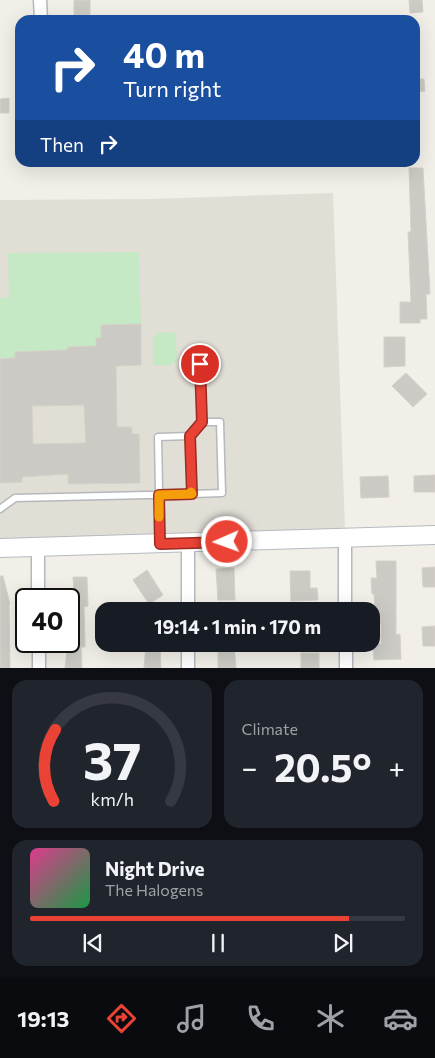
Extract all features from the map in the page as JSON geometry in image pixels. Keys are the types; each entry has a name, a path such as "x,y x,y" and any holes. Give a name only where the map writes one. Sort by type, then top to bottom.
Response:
{"street":[{"path":"40,0 41,15"},
{"path":"0,548 188,544 435,535"},
{"path":"345,538 345,602"},
{"path":"188,544 188,602"},
{"path":"38,547 38,588"},
{"path":"188,652 188,668"},
{"path":"346,652 346,668"},
{"path":"39,653 39,668"}],"lane":[{"path":"192,494 190,436 202,422 200,364"},
{"path":"0,508 15,498 222,493 220,422 202,422"},
{"path":"160,544 158,437 190,436"}],"shaded area":[{"path":"333,193 345,531 0,540 0,200 151,199"}],"green space":[{"path":"139,252 141,324 102,325 101,338 96,346 68,347 67,350 15,352 15,358 0,358 0,298 9,297 8,253"},
{"path":"159,332 176,333 177,361 168,366 153,365 153,337"}],"building":[{"path":"74,0 90,0 90,15 74,15"},
{"path":"409,0 422,0 423,12 410,13"},
{"path":"420,79 424,79 425,91 420,92"},
{"path":"9,98 9,113 0,113 0,99"},
{"path":"409,168 423,168 430,294 426,294 427,319 420,319 420,323 400,323 400,302 411,302 408,232 411,232"},
{"path":"141,324 141,365 116,366 117,427 132,427 132,434 139,434 140,483 68,484 68,474 22,477 22,482 0,483 0,359 15,358 15,352 67,350 68,347 96,346 96,338 101,338 101,325","holes":["84,405 86,443 33,444 32,406"]},
{"path":"384,337 405,337 405,366 384,367"},
{"path":"406,373 427,394 413,407 392,386"},
{"path":"435,475 435,492 414,492 414,476"},
{"path":"388,476 389,497 361,498 360,477"},
{"path":"376,561 396,561 396,635 400,634 401,659 374,660 374,652 380,652 381,644 380,602 375,602 371,578 377,578"},
{"path":"435,567 435,587 423,587 422,568"},
{"path":"234,568 235,600 218,600 216,569"},
{"path":"147,570 163,595 152,602 148,602 133,580"},
{"path":"290,571 310,571 310,588 317,588 318,600 291,601"},
{"path":"0,576 3,576 10,604 10,668 0,668"},
{"path":"73,577 87,577 88,606 84,607 85,647 81,647 82,668 65,668 67,653 80,653 80,588 74,588"},
{"path":"435,626 435,646 423,646 422,627"},
{"path":"145,652 160,652 161,668 144,668"},
{"path":"218,652 235,652 236,668 218,668"},
{"path":"301,653 319,653 319,668 301,668"}],"slow traffic":[{"path":"159,517 159,495 192,494 191,492"}],"route":[{"path":"200,364 202,422 190,436 192,494 159,495 160,544 227,542"}]}
